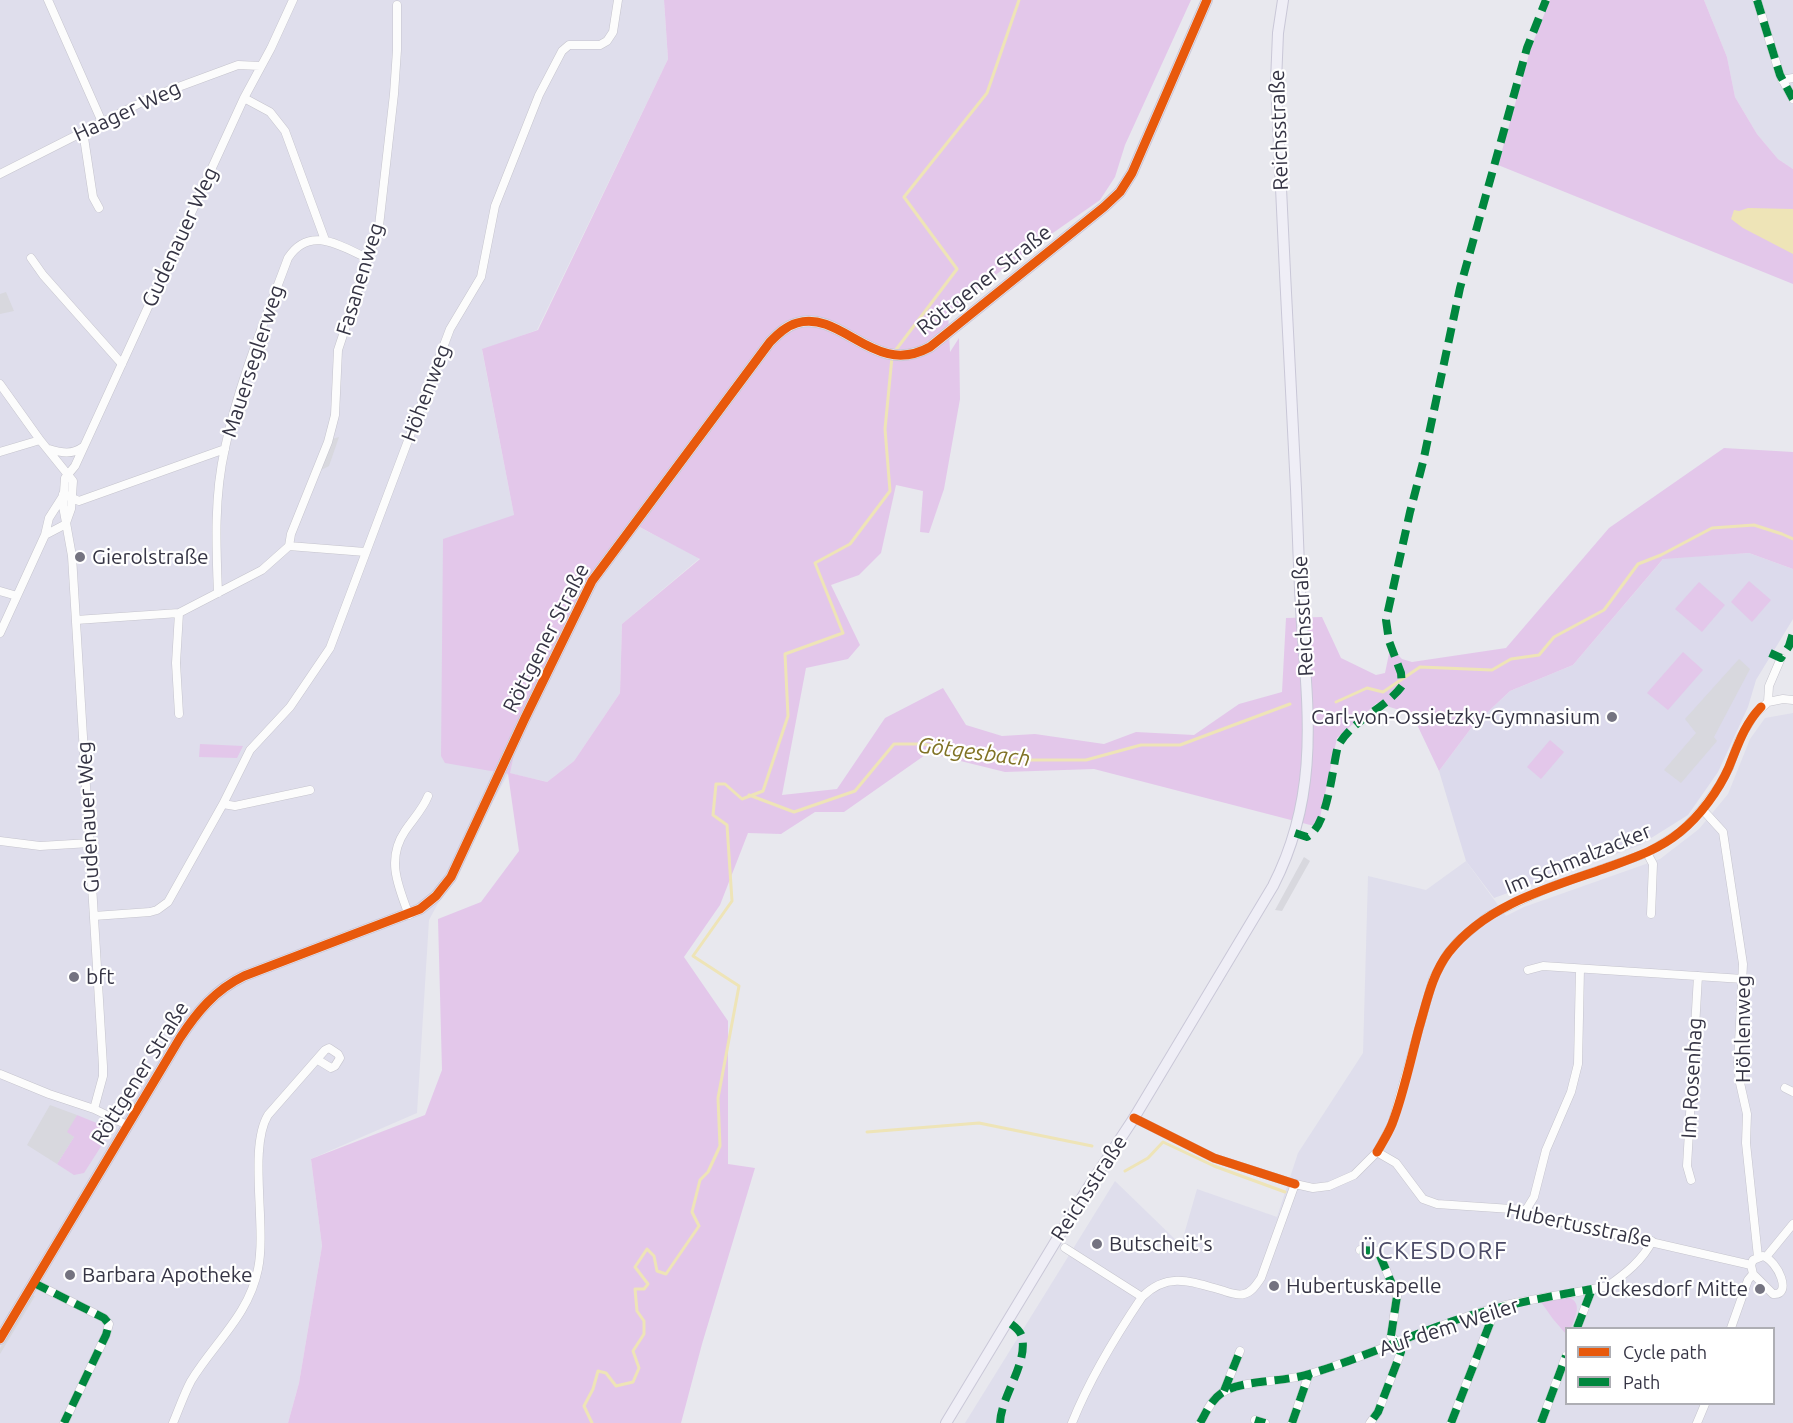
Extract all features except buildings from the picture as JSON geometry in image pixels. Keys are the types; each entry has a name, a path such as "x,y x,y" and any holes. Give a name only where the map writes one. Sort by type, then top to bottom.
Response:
{"street":[{"path":"48,0 102,122"},
{"name":"Gudenauer Weg","path":"94,1109 103,1076 103,1066 72,553 63,506 65,478 75,466 244,98 293,0"},
{"name":"Höhenweg","path":"94,916 150,912 168,902 223,804 250,750 290,707 330,648 450,329 481,277 495,206 545,82 562,51 569,45 600,45 608,41 613,32 618,0"},
{"name":"Röttgener Straße","path":"0,1339 188,1026 213,996 236,980 253,972 340,938 409,915 436,896 451,877 592,581 770,342 783,329 798,322 816,322 834,328 887,354 899,356 917,354 930,347 1120,192 1132,173 1208,0"},
{"name":"Reichsstraße","path":"946,1423 1080,1201 1134,1118 1282,868 1300,814 1308,760 1308,706 1276,82 1278,33 1283,0"},
{"path":"1757,0 1782,80 1793,99"},
{"name":"Fasanenweg","path":"289,546 291,534 328,442 335,415 338,350 379,226 397,50 397,5"},
{"name":"Haager Weg","path":"0,174 154,96 238,65 260,66"},
{"path":"1782,80 1793,78"},
{"path":"244,98 270,112 285,131 325,240 369,259"},
{"path":"83,131 93,197 99,208"},
{"name":"Mauerseglerweg","path":"218,594 215,539 218,495 225,449 244,375 288,258 303,243 325,240"},
{"path":"31,258 43,275 122,364"},
{"path":"0,384 40,440 68,474"},
{"path":"0,452 40,440"},
{"path":"48,449 66,453 77,452 83,447"},
{"path":"0,633 45,535 49,518 63,494 79,501 225,449"},
{"name":"Gudenauer Weg","path":"66,524 74,481 68,474"},
{"path":"45,535 66,524"},
{"path":"76,620 178,613 262,570 289,546 366,552"},
{"path":"0,591 17,597"},
{"path":"178,613 176,663 179,714"},
{"path":"1781,658 1768,686 1768,702 1793,700"},
{"name":"Im Schmalzacker","path":"1377,1152 1392,1124 1433,980 1458,941 1488,916 1550,887 1647,853 1682,831 1719,786 1747,725 1768,702"},
{"path":"223,804 235,806 310,790"},
{"path":"409,915 396,880 395,855 401,837 424,806 428,796"},
{"name":"Höhlenweg","path":"1702,809 1723,832 1743,964 1738,1063 1747,1114 1746,1143 1762,1257"},
{"path":"0,841 40,846 90,843"},
{"name":"Im Schmalzacker","path":"1647,853 1653,864 1651,914"},
{"path":"1528,970 1543,966 1743,978"},
{"path":"1526,1210 1534,1197 1545,1150 1571,1092 1578,1064 1580,969"},
{"name":"Im Rosenhag","path":"1691,1180 1687,1166 1698,976"},
{"path":"173,1423 191,1382 234,1324 253,1289 261,1248 259,1145 262,1126 268,1115 318,1060"},
{"path":"0,1074 94,1109 127,1125"},
{"path":"1785,1088 1793,1092"},
{"path":"1134,1118 1214,1158 1313,1188 1329,1186 1354,1175 1377,1152"},
{"name":"Hubertusstraße","path":"1377,1152 1396,1163 1418,1192 1429,1202 1526,1210 1537,1216 1751,1265"},
{"path":"1072,1423 1087,1388 1121,1328 1142,1297 1153,1286 1171,1281 1188,1280 1236,1294 1244,1294 1253,1289 1261,1278 1295,1184"},
{"path":"1762,1257 1774,1262 1786,1278 1789,1293 1773,1294 1753,1274 1751,1265 1762,1257 1793,1224"},
{"name":"Auf dem Weiler","path":"1224,1392 1234,1387 1285,1380 1309,1374 1492,1309 1608,1286 1647,1252 1652,1241"},
{"path":"1065,1248 1142,1297"},
{"path":"1360,1250 1378,1251 1397,1296 1391,1336 1398,1343 1401,1352 1378,1412 1370,1423"},
{"path":"1732,1327 1753,1274"},
{"path":"34,1283 104,1318 109,1324 106,1335 64,1423"},
{"path":"1578,1327 1592,1289"},
{"path":"1452,1423 1492,1318 1492,1309"},
{"path":"1200,1423 1214,1398 1224,1392 1240,1351"},
{"path":"1541,1423 1565,1359"},
{"path":"1292,1423 1309,1374"},
{"path":"1697,1423 1705,1405"},
{"path":"1255,1420 1265,1423"}],"shaded area":[{"path":"0,0 664,0 668,59 537,330 482,350 514,515 491,771 508,774 429,920 417,1113 311,1159 322,1246 299,1383 288,1423 0,1423"},
{"path":"664,0 1191,0 1125,145 1115,177 1100,200 1020,256 948,312 950,352 959,338 960,399 944,489 929,533 920,532 923,491 896,485 881,553 859,575 831,585 860,645 848,659 806,668 782,795 837,789 885,718 943,688 966,725 1002,736 1035,734 1104,744 1136,732 1194,735 1239,704 1282,692 1286,618 1322,617 1341,658 1376,675 1385,673 1389,654 1397,654 1402,659 1412,662 1506,648 1609,528 1724,448 1793,452 1793,569 1749,553 1663,559 1573,665 1510,691 1472,727 1439,771 1412,714 1377,703 1337,738 1318,827 1094,769 1005,772 928,753 844,812 815,812 781,834 748,833 720,905 684,957 728,1021 728,1164 755,1168 702,1344 681,1423 288,1423 299,1383 322,1246 311,1159 425,1115 442,1070 438,919 481,902 519,851 508,774 445,763 441,756 443,539 514,515 482,349 538,330 668,59","holes":["632,523 700,559 622,624 620,693 574,761 547,782 510,773 521,722 587,583"]},
{"path":"1550,0 1704,0 1727,57 1735,97 1757,134 1778,159 1793,169 1793,284 1498,165 1531,47"},
{"path":"1704,0 1793,0 1793,169 1778,159 1757,134 1735,97 1727,57"},
{"path":"1793,209 1793,254 1743,228 1731,219 1734,210"},
{"path":"6,292 14,311 0,314 0,294"},
{"path":"339,437 329,466 321,470 332,439"},
{"path":"631,523 700,558 622,624 620,693 574,761 547,782 509,773 521,722 587,583"},
{"name":"Carl-von-Ossietzky-Gymnasium","path":"1749,553 1793,569 1793,619 1756,680 1748,707 1718,772 1688,815 1640,845 1494,898 1466,861 1439,771 1472,727 1510,691 1573,665 1664,558"},
{"path":"1749,581 1771,600 1752,622 1731,602"},
{"path":"1699,582 1725,605 1702,632 1675,609"},
{"path":"1683,652 1703,670 1668,710 1647,693"},
{"path":"1739,659 1750,669 1714,737 1717,741 1681,783 1664,770 1696,733 1685,719"},
{"path":"1793,713 1793,1423 965,1423 1115,1181 1181,1245 1197,1189 1277,1217 1298,1153 1363,1053 1368,876 1426,890 1466,861 1506,916 1524,907 1660,859 1699,829 1728,794 1750,739 1765,718"},
{"path":"1550,740 1564,752 1541,779 1527,767"},
{"path":"200,744 243,746 237,758 199,757"},
{"path":"1304,857 1310,861 1282,911 1275,910"},
{"path":"50,1105 77,1115 67,1132 74,1137 57,1164 27,1145"},
{"path":"77,1115 104,1126 107,1137 84,1173 74,1175 57,1164 74,1137 66,1132"},
{"path":"32,1295 35,1296 0,1354 0,1348"},
{"path":"1569,1297 1573,1300 1577,1311 1571,1327 1565,1327 1565,1333 1541,1302"}],"waterway":[{"path":"895,351 957,269 904,197 987,93 1019,0"},
{"path":"592,1423 584,1406 593,1389 598,1371 606,1373 616,1386 633,1382 639,1368 633,1351 644,1334 644,1321 637,1311 635,1289 644,1289 648,1284 635,1267 647,1249 654,1256 657,1271 666,1274 699,1226 692,1212 700,1180 708,1172 720,1146 718,1098 739,986 693,956 732,901 727,825 713,815 716,784 725,784 742,799 763,791 788,716 785,654 843,633 815,563 850,544 890,491 885,429 892,357"},
{"name":"Götgesbach","path":"1336,702 1367,688 1383,692 1420,667 1492,670 1511,659 1539,655 1554,637 1604,610 1638,564 1661,555 1712,528 1754,525 1793,539"},
{"name":"Götgesbach","path":"749,795 794,812 855,791 894,744 923,744 1010,760 1086,760 1141,745 1180,745 1290,704"},
{"path":"867,1132 979,1123 1092,1146"},
{"path":"1125,1171 1148,1158 1163,1142 1214,1166 1285,1192"}],"marked path":[{"path":"1295,833 1307,837 1320,821 1328,796 1338,746 1344,737 1402,686 1401,673 1389,641 1386,620 1460,288 1527,48 1546,0"},
{"path":"1757,0 1780,75 1793,99"},
{"path":"1770,653 1781,658 1789,646 1793,633"},
{"path":"1360,1250 1378,1251 1397,1296 1391,1336 1398,1343 1401,1352 1378,1412 1370,1423"},
{"path":"34,1283 104,1318 109,1324 106,1335 64,1423"},
{"path":"1577,1327 1592,1289"},
{"path":"1200,1423 1217,1397 1233,1387 1309,1374 1479,1313 1592,1289"},
{"path":"1451,1423 1492,1318 1492,1309"},
{"path":"1000,1423 1001,1413 1018,1369 1023,1347 1020,1332 1006,1320"},
{"path":"1224,1391 1240,1351"},
{"path":"1541,1423 1565,1359"},
{"path":"1292,1423 1309,1374"},
{"path":"1255,1420 1265,1423"}],"cycle path":[{"path":"0,1339 180,1038 208,1002 224,988 244,976 420,909 436,896 451,877 592,581 770,342 793,324 814,322 829,326 875,350 892,354 910,354 930,347 1120,192 1132,173 1207,0"},
{"path":"1377,1152 1396,1113 1431,988 1438,969 1449,952 1464,936 1499,910 1540,891 1643,854 1680,832 1702,810 1714,793 1725,776 1746,728 1761,707"},
{"path":"1134,1118 1214,1158 1295,1184"}],"place":[{"name":"Gierolstraße","path":"80,557"},
{"name":"Carl-von-Ossietzky-Gymnasium","path":"1612,717"},
{"name":"bft","path":"74,977"},
{"name":"Butscheit's","path":"1097,1244"},
{"name":"Barbara Apotheke","path":"70,1275"},
{"name":"Hubertuskapelle","path":"1274,1286"},
{"name":"Ückesdorf Mitte","path":"1760,1289"}],"district":[{"name":"ÜCKESDORF","path":"1434,1251"}]}
